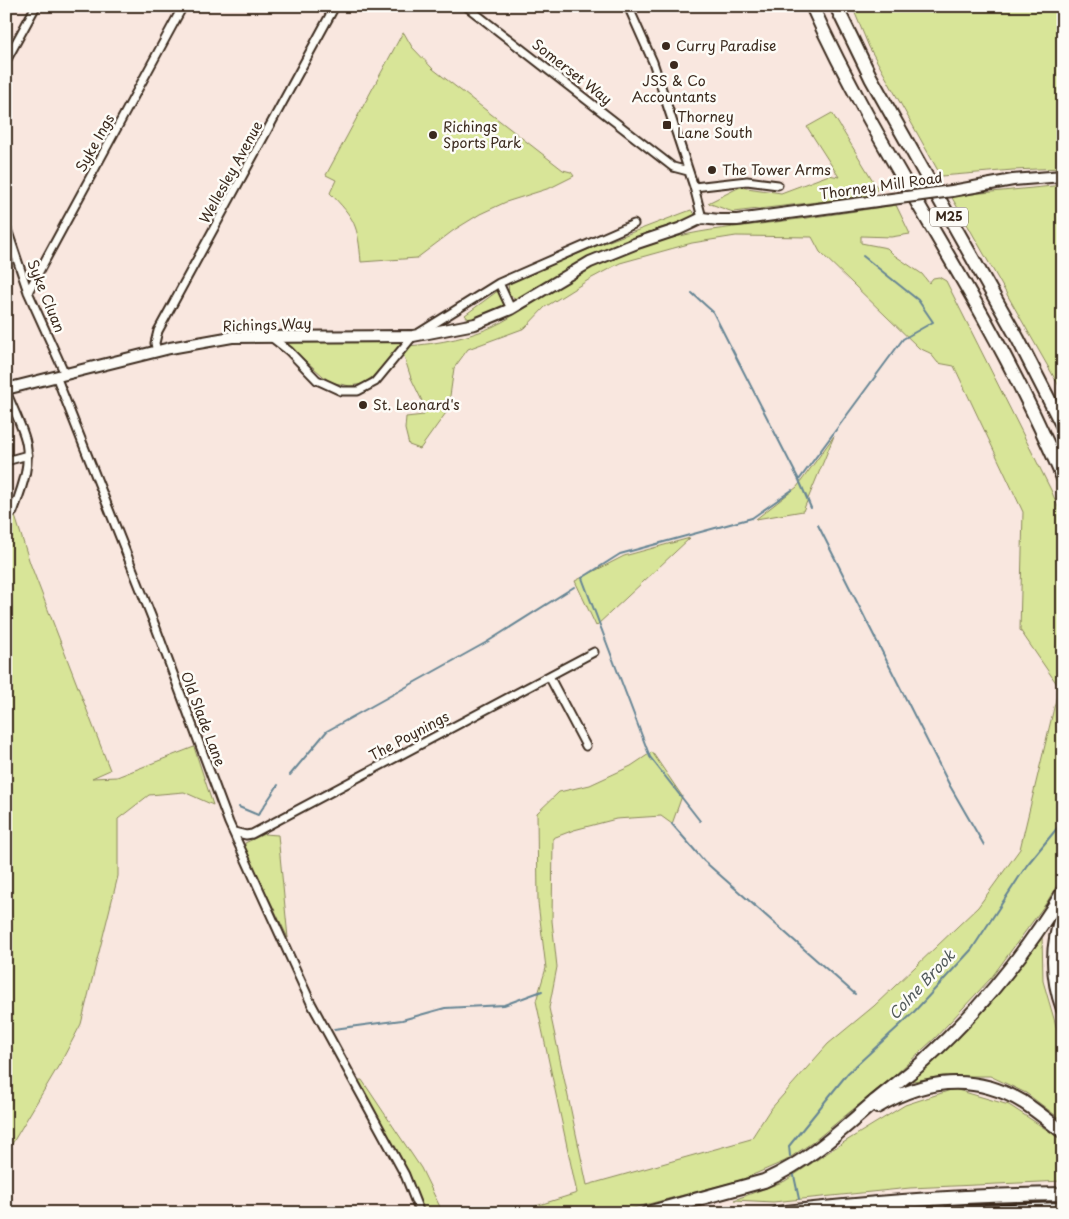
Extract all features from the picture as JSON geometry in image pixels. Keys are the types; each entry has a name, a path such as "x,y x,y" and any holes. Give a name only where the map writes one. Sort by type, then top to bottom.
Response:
{"highway":[{"name":"M25","path":"812,6 836,58 872,126 957,270 1010,365 1063,478"},
{"name":"M25","path":"836,6 880,95 1018,339 1063,427"},
{"path":"647,1213 746,1187 782,1173 810,1155 849,1125 924,1061 969,1016 1028,946 1063,892"},
{"path":"1063,913 1056,935 1054,963 1056,986 1063,1009"},
{"path":"849,1125 886,1102 916,1088 938,1084 962,1083 988,1088 1018,1099 1063,1132"},
{"path":"777,1213 885,1202 1063,1194"},
{"path":"950,1213 1063,1209"}],"street":[{"path":"6,61 36,6"},
{"name":"Syke Ings","path":"28,292 183,6"},
{"name":"Wellesley Avenue","path":"156,352 155,343 158,331 335,6"},
{"name":"Somerset Way","path":"466,6 673,167 688,171"},
{"path":"628,6 653,62 694,187 702,218"},
{"name":"Thorney Mill Road","path":"702,218 737,220 1013,180 1063,176"},
{"path":"694,187 747,181 778,185"},
{"name":"Richings Way","path":"6,390 156,352 232,337 413,336 475,324 511,309 590,262 679,229 702,218"},
{"path":"270,337 290,351 317,380 341,391 358,391 375,382 413,336 499,284 634,224"},
{"name":"Syke Cluan","path":"6,226 28,292 60,375"},
{"path":"499,284 511,309"},
{"name":"Old Slade Lane","path":"60,375 234,832 311,1003 404,1176 420,1213"},
{"path":"6,390 25,437 28,455 23,482 13,512"},
{"path":"6,461 28,455"},
{"name":"The Poynings","path":"234,832 246,835 252,834 594,652"},
{"path":"549,676 586,746"}],"green space":[{"path":"852,6 1063,6 1063,168 941,176 869,47"},
{"name":"Richings Sports Park","path":"404,33 412,47 433,69 563,170 571,172 574,176 550,188 506,202 480,214 454,230 417,258 361,262 354,223 330,193 336,180 326,175"},
{"path":"832,113 878,189 868,196 733,212 708,203 740,187 781,193 829,175 839,177 807,127"},
{"path":"1063,185 1063,393 951,196"},
{"path":"896,205 910,234 891,237 861,236 861,243 887,248 922,274 929,283 933,278 939,277 946,281 1051,490 1063,519 1063,875 1047,902 991,978 935,1038 894,1076 813,1142 785,1161 741,1180 614,1213 514,1213 577,1193 536,1001 546,968 538,903 537,813 559,792 590,785 631,766 652,752 682,796 672,824 661,816 616,819 574,830 553,838 552,921 557,967 549,1008 587,1185 751,1139 769,1111 828,1044 874,1006 978,907 1020,849 1059,687 1020,630 1023,512 954,366 938,363 930,353 919,348 820,252 812,237 736,236 692,243 620,263 590,279 545,307 525,328 468,349 454,368 448,410 420,449 409,445 405,429 406,417 424,415 424,405 411,378 403,353 407,346 431,344 480,332 516,314 586,269 617,255 653,243 711,230"},
{"path":"691,210 698,217 645,233 591,260 519,300 509,295 508,283 604,243"},
{"path":"499,290 508,306 471,322 465,315"},
{"path":"407,341 371,378 362,384 350,386 330,382 284,342"},
{"path":"834,436 803,511 756,519 797,487"},
{"path":"15,516 30,563 110,770 92,778 117,777 194,747 213,805 184,792 149,795 118,819 118,876 81,1024 62,1060 6,1154 6,527"},
{"path":"690,538 596,626 575,581 624,556"},
{"path":"264,834 278,835 288,938 245,849 245,843"},
{"path":"1042,935 1043,981 1059,1036 1063,1042 1063,1121 1026,1093 990,1076 943,1076 907,1082 989,1006"},
{"path":"357,1080 362,1080 421,1168 443,1213 424,1213 406,1172"},
{"path":"954,1089 1009,1105 1061,1139 1063,1141 1063,1181 910,1188 773,1202 734,1200 785,1181 905,1105"}],"waterway":[{"path":"799,480 903,339 933,322 918,300 863,256"},
{"path":"692,293 713,312 799,480 811,508"},
{"path":"700,821 650,757 582,578 620,554 752,518 792,490"},
{"path":"818,525 950,786 984,845"},
{"path":"290,775 327,731 487,642 574,587"},
{"path":"239,807 258,815 278,785"},
{"name":"Colne Brook","path":"790,1156 789,1146 848,1073 912,1014 972,949 1027,865 1063,821"},
{"path":"672,824 704,861 855,994"},
{"path":"334,1029 402,1020 445,1008 504,1005 542,991"},
{"name":"Colne Brook","path":"793,1171 799,1199"}],"place":[{"name":"Curry Paradise","path":"666,46"},
{"name":"JSS & Co Accountants","path":"674,65"},
{"name":"Thorney Lane South","path":"667,125"},
{"name":"Richings Sports Park","path":"433,135"},
{"name":"The Tower Arms","path":"712,170"},
{"name":"St. Leonard's","path":"363,405"}]}
